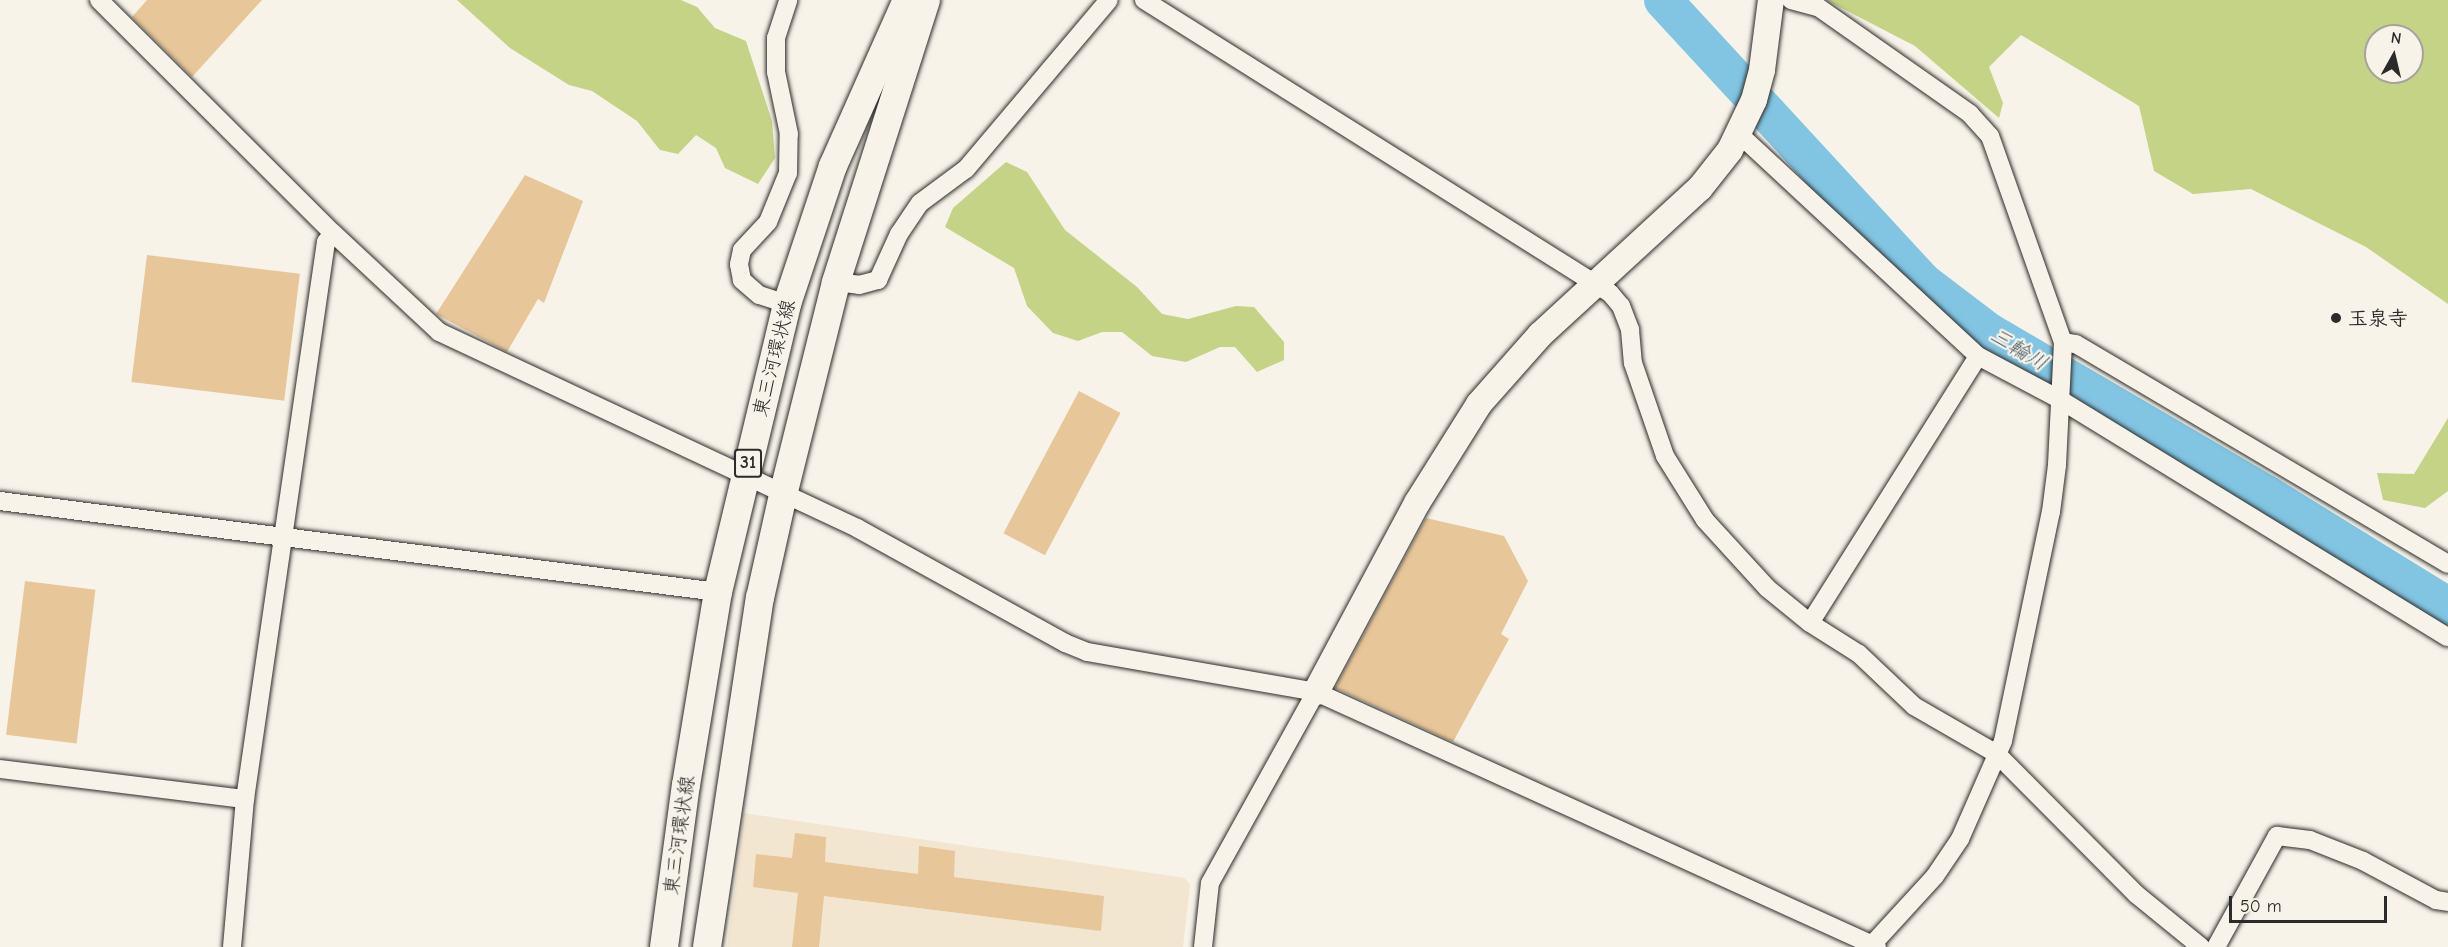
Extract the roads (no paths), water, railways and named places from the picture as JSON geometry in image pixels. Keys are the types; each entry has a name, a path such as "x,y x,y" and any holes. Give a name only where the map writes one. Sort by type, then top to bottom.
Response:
{"main road":[{"name":"東三河環状線","path":"664,947 686,785 718,592 787,304 833,166 907,0"},
{"name":"31","path":"708,947 760,598 783,495 836,282 926,0"}],"street":[{"path":"99,0 333,233 439,332 857,528 1087,652 1316,692 1873,946 1935,876 1960,839 1997,754 2051,512 2057,465 2063,346 1990,136 1970,114 1818,7 1791,0"},
{"path":"787,304 759,295 742,280 739,264 742,250 768,222 788,173 789,134 776,72 776,38 788,0"},
{"path":"836,282 858,285 878,280 899,234 920,203 966,169 1109,0"},
{"path":"1144,0 1470,206 1597,281 1621,306 1630,330 1634,363 1665,456 1705,520 1767,588 1810,623 1859,654 1914,706 1997,754 2136,894 2201,947"},
{"path":"1203,947 1210,883 1417,503 1479,404 1505,371 1597,281 1700,188 1741,128 1762,70 1771,0"},
{"path":"1741,128 1978,356 2059,396 2448,637"},
{"path":"232,947 245,799 285,538 326,242 333,233"},
{"path":"2063,346 2076,344 2448,564"},
{"path":"1810,623 1978,356"},
{"path":"0,501 718,592"},
{"path":"0,769 245,799"},
{"path":"2216,947 2277,836 2310,840 2448,902"}],"waterway":[{"name":"三輪川","path":"1663,0 1922,281 1989,332 2268,495 2448,606"}],"place":[{"name":"玉泉寺","path":"2336,318"}]}
